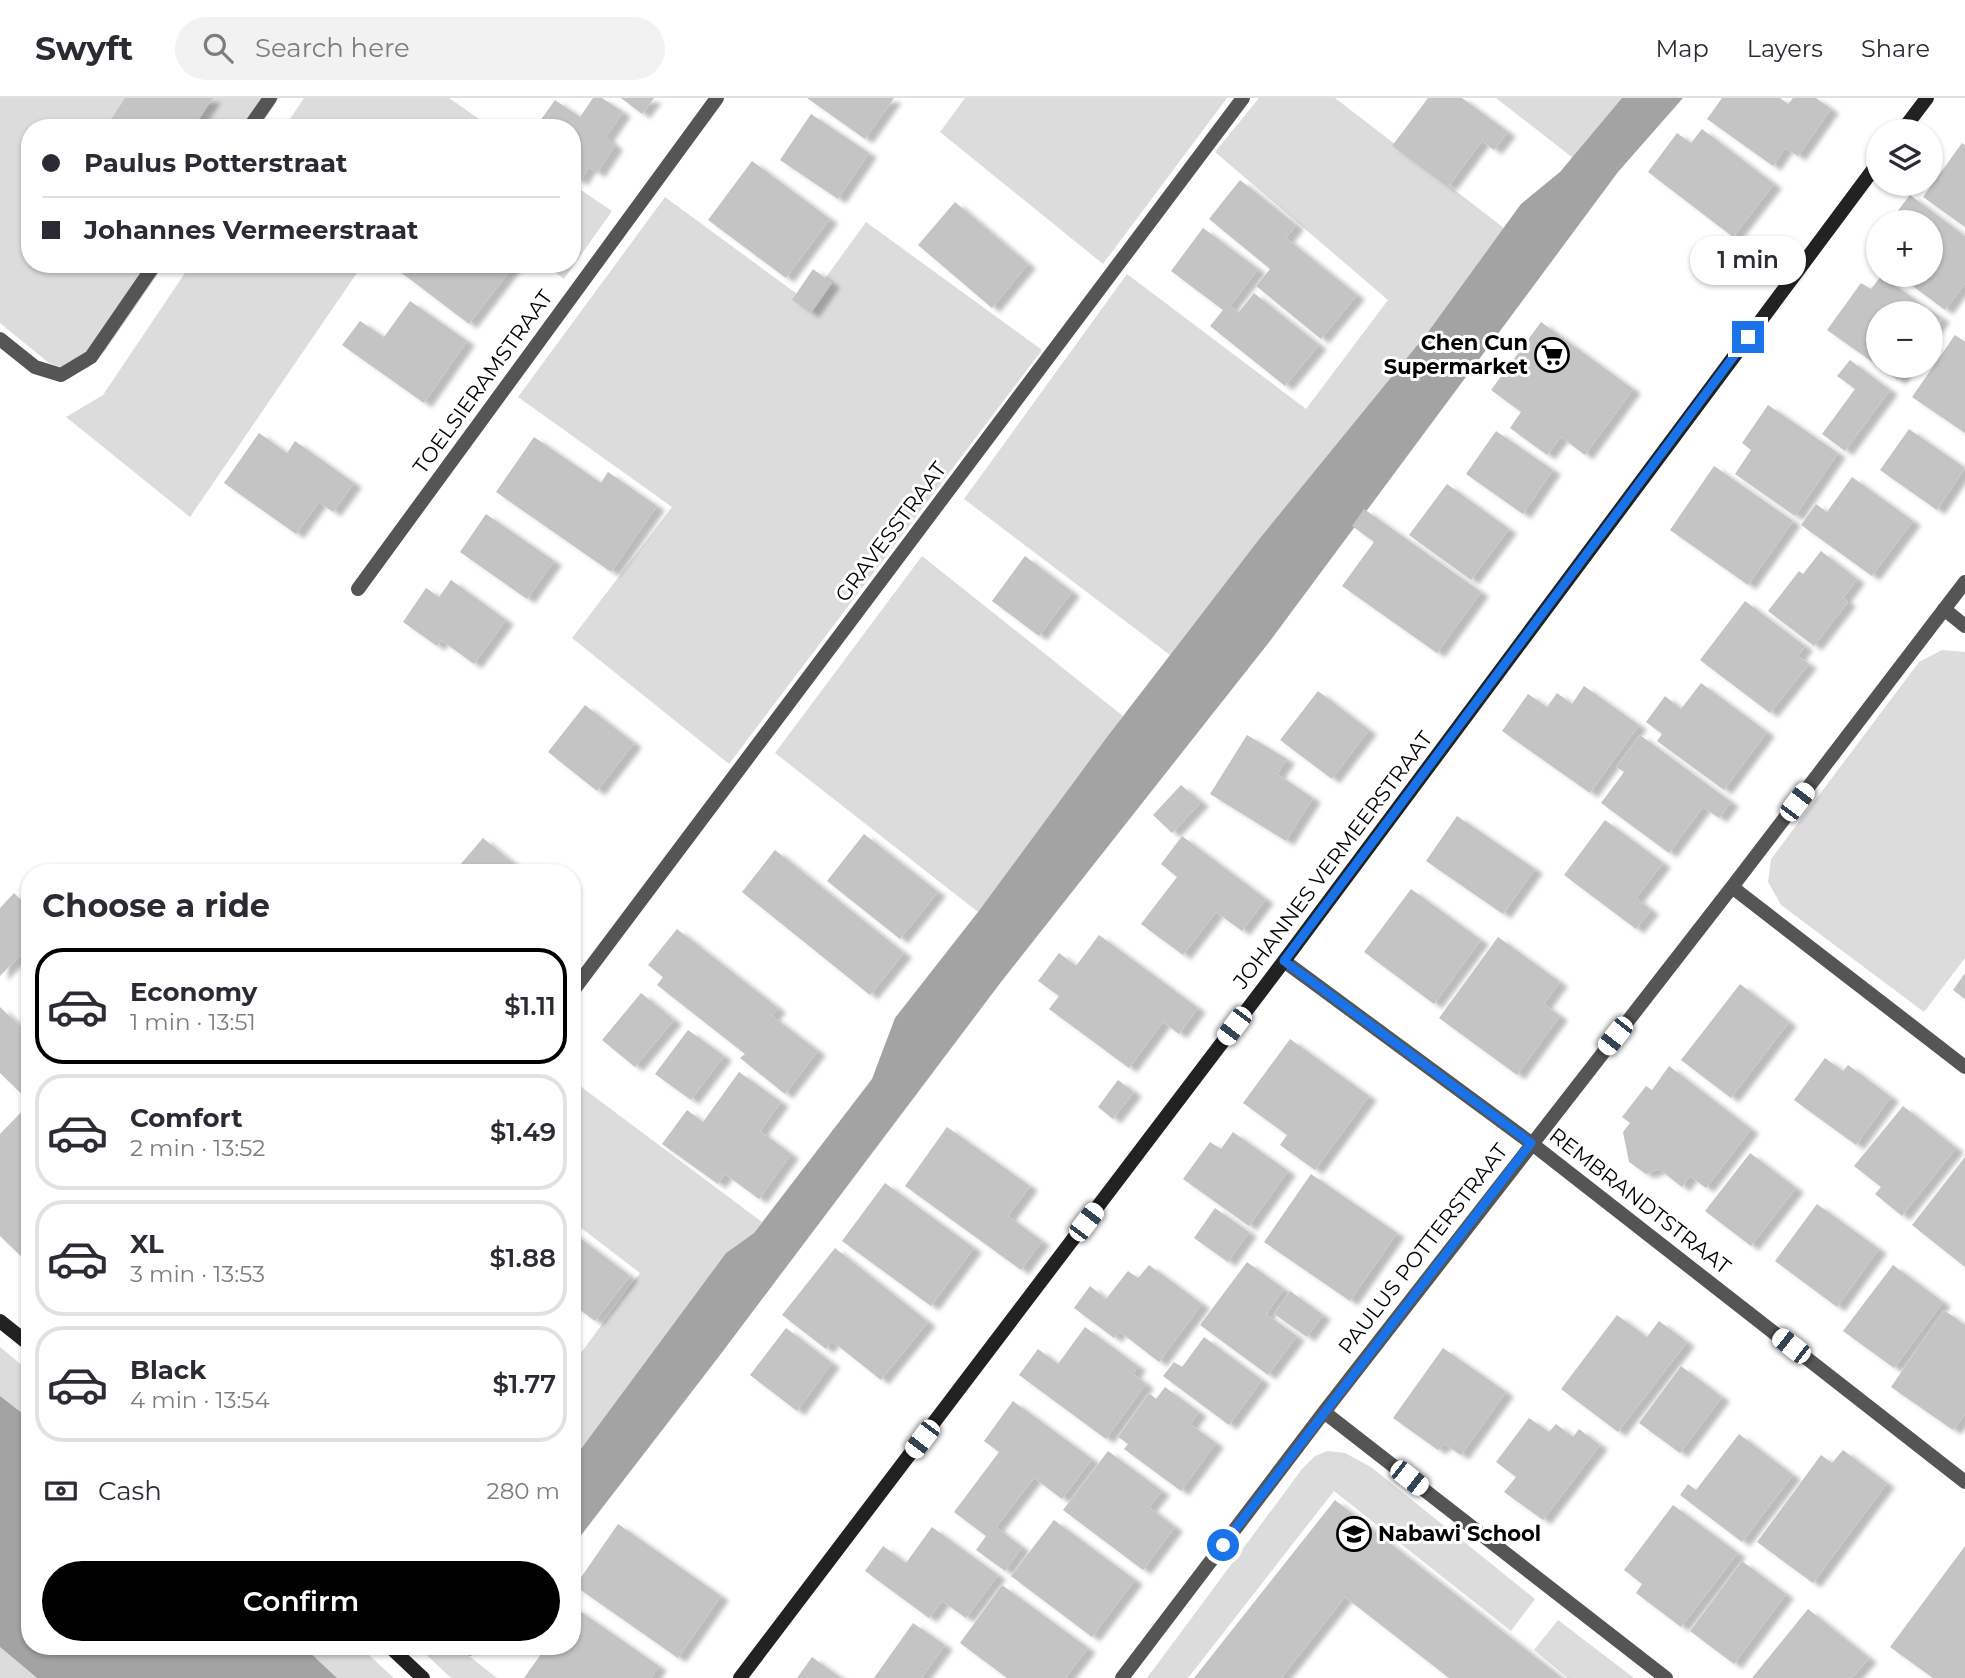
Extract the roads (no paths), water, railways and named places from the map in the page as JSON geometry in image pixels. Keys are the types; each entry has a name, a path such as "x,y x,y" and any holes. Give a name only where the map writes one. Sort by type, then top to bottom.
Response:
{"street":[{"path":"255,119 270,98"},
{"name":"TOELSIERAMSTRAAT","path":"358,589 717,98"},
{"name":"GRAVESSTRAAT","path":"581,980 1243,98"},
{"path":"1911,119 1927,98"},
{"name":"JOHANNES VERMEERSTRAAT","path":"740,1678 1284,961 1866,179"},
{"path":"0,338 35,367 61,375 91,358 149,273"},
{"name":"PAULUS POTTERSTRAAT","path":"1122,1678 1965,582"},
{"path":"1944,609 1965,626"},
{"path":"1732,887 1965,1067"},
{"name":"REMBRANDTSTRAAT","path":"1284,961 1531,1143 1965,1482"},
{"path":"0,1321 21,1338"},
{"path":"1324,1412 1667,1678"},
{"path":"399,1655 423,1678"}],"place":[{"name":"Chen Cun Supermarket","path":"1552,355"},
{"name":"Nabawi School","path":"1354,1534"}]}
